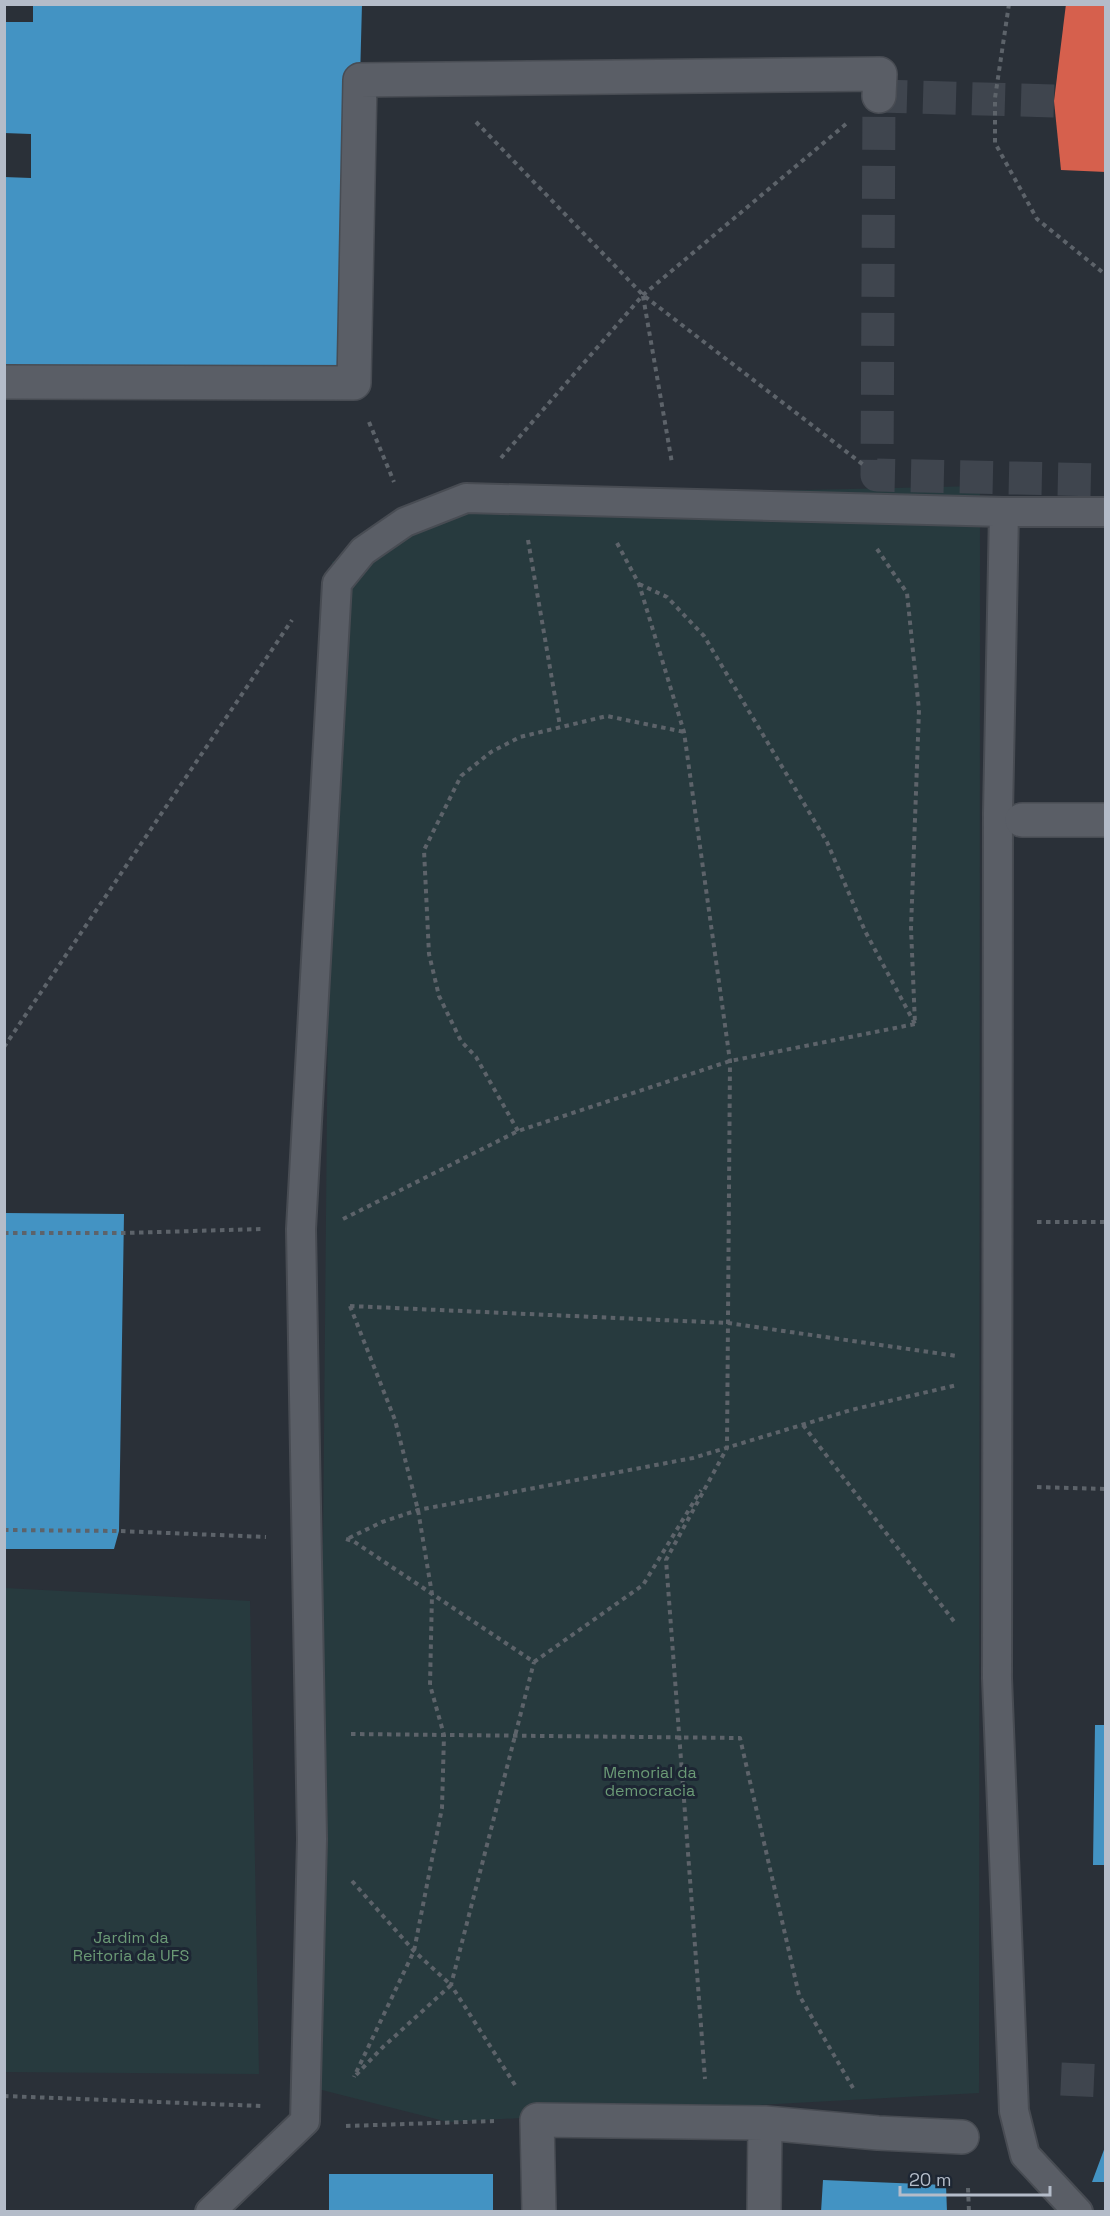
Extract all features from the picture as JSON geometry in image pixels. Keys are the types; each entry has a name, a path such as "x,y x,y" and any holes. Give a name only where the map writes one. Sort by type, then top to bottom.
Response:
{"street":[{"path":"4,382 354,383 360,80 880,74 879,96"},
{"path":"1022,820 1106,820"},
{"path":"539,2211 537,2120 765,2123 878,2133 962,2137"},
{"path":"764,2211 765,2123"}],"lane":[{"path":"210,2211 304,2121 312,1839 301,1229 337,583 363,551 405,522 466,498 1004,512 1106,512"},
{"path":"1004,512 998,813 997,1678 1014,2111 1025,2155 1078,2211"}],"path":[{"path":"1009,4 994,98 995,143 1037,219 1106,275"},
{"path":"495,464 643,295 879,96"},
{"path":"473,118 643,295 868,468"},
{"path":"643,295 674,471"},
{"path":"354,383 396,489"},
{"path":"526,530 560,726"},
{"path":"614,536 639,584 684,732 730,1061 727,1448 666,1560 709,2124"},
{"path":"875,545 907,593 919,710 911,928 915,1024"},
{"path":"639,584 667,597 704,636 827,842 865,932 915,1024"},
{"path":"4,1047 298,611"},
{"path":"518,1131 476,1057 461,1041 439,996 429,954 424,850 461,776 491,752 520,737 607,716 684,732"},
{"path":"343,1219 518,1131 730,1061 915,1024"},
{"path":"1032,1222 1106,1222"},
{"path":"4,1233 124,1233 266,1229"},
{"path":"301,1273 350,1306 728,1323 958,1356"},
{"path":"350,1306 395,1420 418,1510 432,1594 430,1685 444,1735 442,1808 414,1951 354,2077 383,2047 451,1985 534,1662 643,1585 727,1448"},
{"path":"534,1662 353,1541 345,1539 382,1522 418,1510 693,1458 851,1410 959,1385"},
{"path":"803,1425 960,1630"},
{"path":"1030,1487 1106,1489"},
{"path":"4,1530 119,1531 273,1538"},
{"path":"348,1734 740,1738 800,1995 878,2133"},
{"path":"312,1839 414,1951 451,1985 537,2120"},
{"path":"4,2096 268,2106"},
{"path":"346,2126 537,2120"},
{"path":"968,2188 969,2211"}],"green space":[{"name":"Memorial da democracia","path":"980,486 979,2093 448,2122 318,2089 332,562 405,522 466,498"},
{"name":"Jardim da Reitoria da UFS","path":"5,1588 250,1601 259,2074 5,2072"}],"building: Shops":[{"path":"1066,4 1106,4 1106,172 1061,170 1054,101"}],"building: Schools":[{"path":"33,4 362,4 352,379 4,377 4,177 31,178 31,134 4,133 4,22 33,22"},
{"path":"4,1213 124,1214 119,1531 114,1549 4,1549"},
{"path":"1095,1725 1106,1725 1106,1865 1093,1865"},
{"path":"1105,2147 1106,2182 1092,2182"},
{"path":"329,2174 493,2174 493,2212 329,2212"},
{"path":"823,2180 946,2185 947,2212 821,2212"}],"tunnel":[{"path":"1054,101 879,96 877,475 1106,480"},
{"path":"1061,2079 1106,2081"}]}
